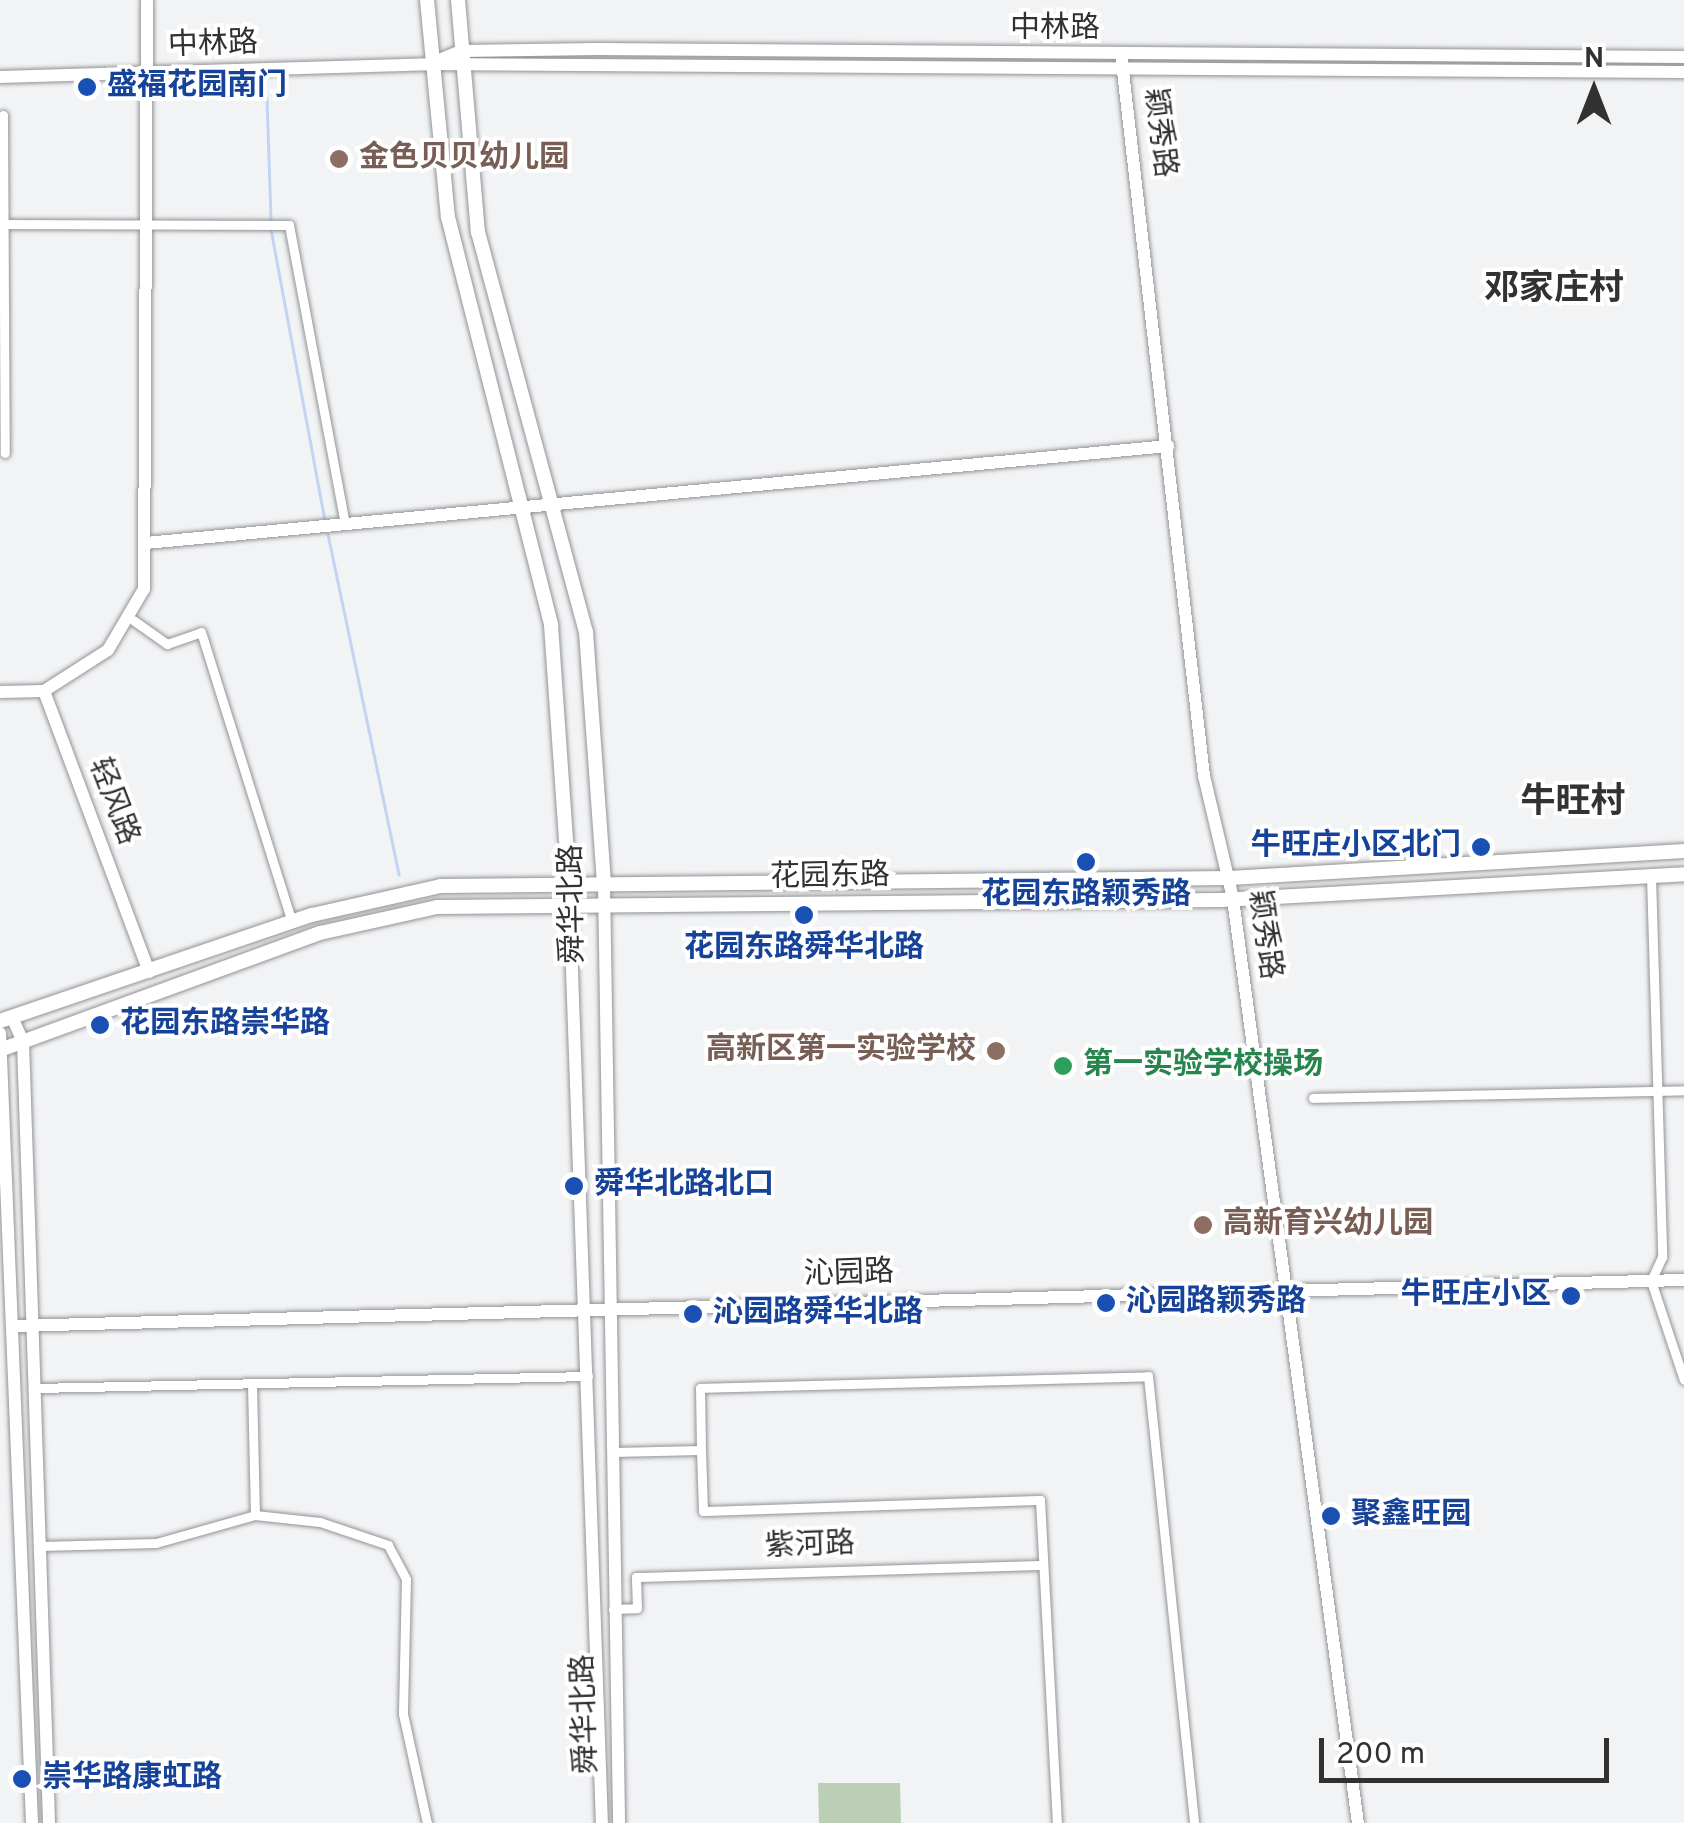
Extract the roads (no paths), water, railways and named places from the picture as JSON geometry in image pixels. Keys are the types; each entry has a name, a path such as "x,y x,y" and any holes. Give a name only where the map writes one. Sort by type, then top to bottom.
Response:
{"main road":[{"path":"0,692 44,691 108,650 133,620 146,544 152,74 147,0"},
{"name":"舜华北路","path":"427,0 429,64 448,217 524,507 565,731 602,1823"},
{"name":"舜华北路","path":"458,0 459,71 478,232 554,500 586,632 604,884 612,1308 611,1608 619,1823"},
{"name":"中林路","path":"429,64 460,51 1684,72"},
{"name":"中林路","path":"0,77 429,64 459,71 1684,57"},
{"name":"颖秀路","path":"1123,62 1204,776 1230,878 1358,1823"},
{"path":"146,544 524,507 554,500 1168,446"},
{"name":"轻风路","path":"44,691 149,972"},
{"name":"花园东路","path":"6,1019 292,922 441,886 1230,878 1684,851"},
{"name":"花园东路","path":"2,1044 22,1042 400,913 1233,900 1684,874"},
{"path":"6,1019 22,1042 49,1823"},
{"path":"2,1044 16,1326 32,1823"},
{"name":"沁园路","path":"16,1326 1285,1287 1684,1280"}],"street":[{"path":"3,115 5,453"},
{"path":"2,224 290,226 332,526"},
{"path":"133,620 168,644 200,632 292,922"},
{"path":"1651,876 1654,1091 1662,1257 1651,1281 1684,1380"},
{"path":"1313,1098 1684,1090"},
{"path":"35,1388 588,1376"},
{"path":"1057,1823 1040,1500 703,1511 700,1388 1148,1376 1194,1823"},
{"path":"252,1384 255,1515"},
{"path":"612,1452 701,1450"},
{"path":"40,1546 156,1543 255,1515 320,1522 388,1545 406,1579 403,1714 427,1823"},
{"name":"紫河路","path":"611,1608 637,1608 636,1577 1043,1565"}],"waterway":[{"path":"267,98 271,221"},
{"path":"271,229 325,521"},
{"path":"328,534 399,875"}],"place":[{"name":"盛福花园南门","path":"87,87"},
{"name":"金色贝贝幼儿园","path":"339,159"},
{"name":"牛旺庄小区北门","path":"1481,847"},
{"name":"花园东路颖秀路","path":"1086,862"},
{"name":"花园东路舜华北路","path":"804,915"},
{"name":"花园东路崇华路","path":"100,1025"},
{"name":"高新区第一实验学校","path":"996,1051"},
{"name":"第一实验学校操场","path":"1063,1066"},
{"name":"舜华北路北口","path":"574,1186"},
{"name":"高新育兴幼儿园","path":"1203,1225"},
{"name":"牛旺庄小区","path":"1571,1296"},
{"name":"沁园路颖秀路","path":"1106,1303"},
{"name":"沁园路舜华北路","path":"693,1314"},
{"name":"聚鑫旺园","path":"1331,1516"},
{"name":"崇华路康虹路","path":"22,1779"}],"district":[{"name":"邓家庄村","path":"1554,290"},
{"name":"牛旺村","path":"1573,803"}]}
